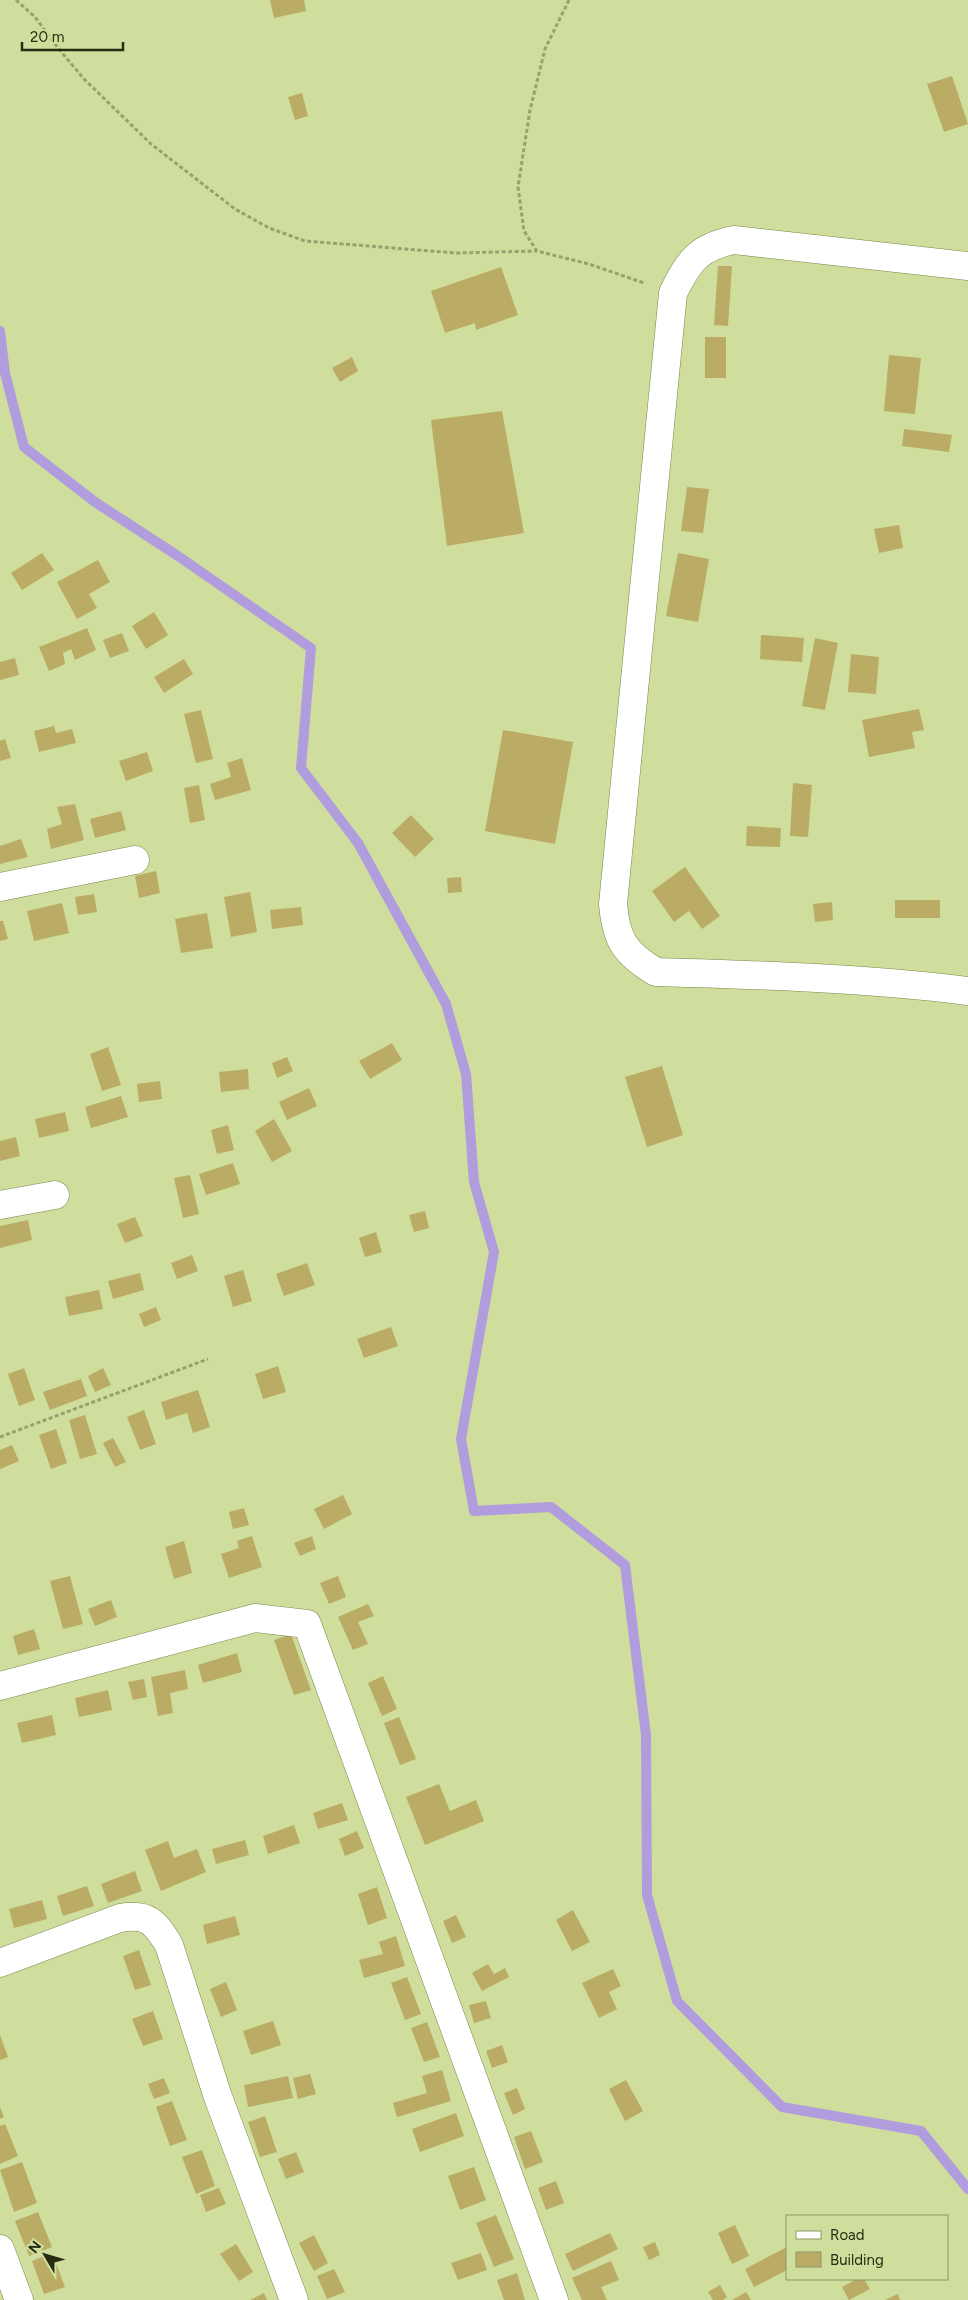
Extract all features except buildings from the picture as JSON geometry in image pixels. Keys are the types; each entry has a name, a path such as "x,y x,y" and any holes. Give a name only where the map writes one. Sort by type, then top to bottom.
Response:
{"street":[{"path":"968,266 734,240 715,244 698,253 685,269 673,293 612,904 615,930 626,948 642,964 656,972 798,976 918,984 968,991"},
{"path":"0,887 136,860"},
{"path":"0,1205 54,1195"},
{"path":"0,1686 255,1618 307,1624 554,2300"},
{"path":"0,1963 120,1918 136,1915 147,1918 159,1928 169,1945 218,2097 294,2300"},
{"path":"0,2249 19,2300"}],"path":[{"path":"16,0 35,17 84,79 151,144 235,210 269,228 304,241 456,253 537,251 589,264 673,293"},
{"path":"537,251 524,231 518,187 530,110 544,50 569,0"},
{"path":"0,1437 208,1360"}],"waterway":[{"path":"0,331 5,373 24,447 95,502 178,556 311,648 301,768 358,843 446,1004 466,1074 474,1182 494,1252 461,1439 474,1511 551,1507 625,1565 646,1735 647,1895 677,2001 782,2107 921,2131 968,2189"}]}
